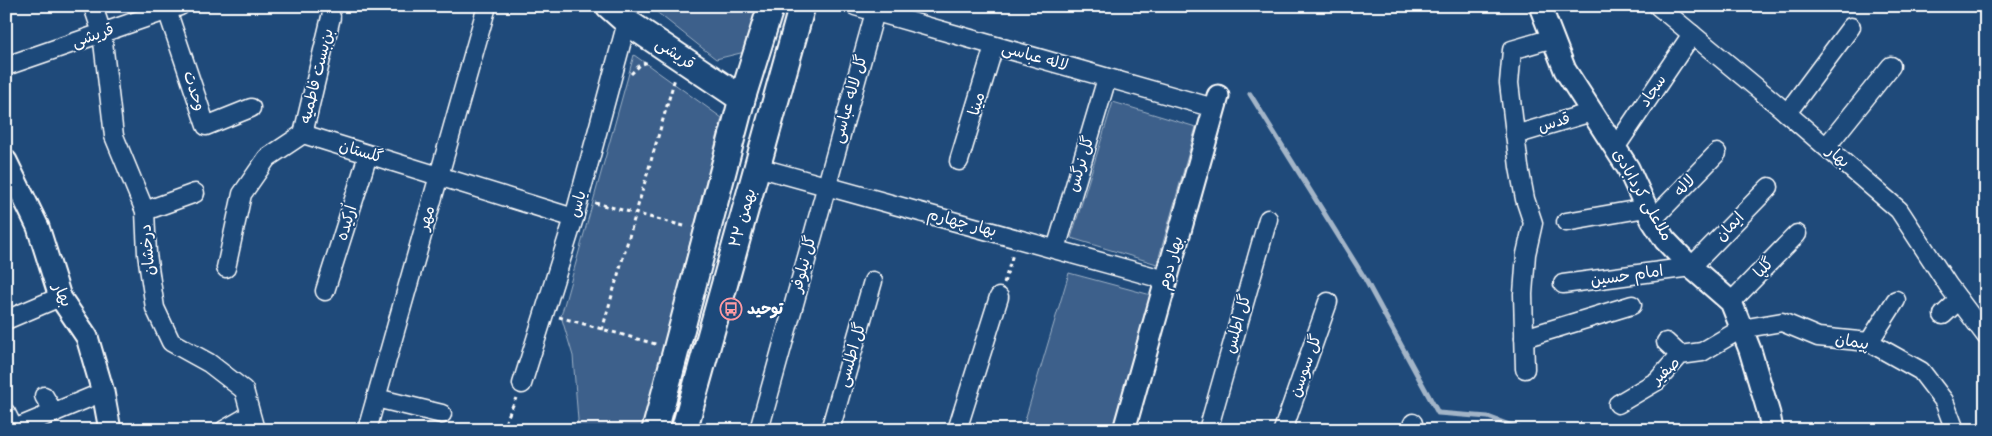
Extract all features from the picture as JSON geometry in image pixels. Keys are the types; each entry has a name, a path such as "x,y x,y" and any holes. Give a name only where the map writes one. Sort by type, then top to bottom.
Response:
{"main road":[{"name":"قریشی","path":"609,6 627,22 742,99"},
{"name":"۲۲ بهمن","path":"655,430 742,99 771,6"},
{"name":"۲۲ بهمن","path":"684,430 802,6"}],"street":[{"name":"درخشان","path":"94,6 102,33 114,136 145,211 147,254 155,308 171,342 209,363 244,390 253,422"},
{"name":"مهر","path":"367,430 486,6"},
{"name":"لاله عباسی","path":"855,6 1107,78 1216,102"},
{"name":"ملاعلی کردابادی","path":"1540,6 1566,70 1628,168 1649,214 1665,240 1691,267 1731,302 1766,405 1772,430"},
{"name":"بهار","path":"1658,6 1787,113 1899,210 1959,300 1986,336"},
{"name":"قریشی","path":"6,66 102,33 146,12 174,8"},
{"name":"وحدت","path":"174,8 206,126 251,108"},
{"name":"گل لاله عباسی","path":"825,186 875,12"},
{"name":"بن‌بست فاطمیه","path":"303,134 331,17"},
{"name":"یاس","path":"522,384 574,218 627,22"},
{"path":"1787,113 1851,27"},
{"name":"سجاد","path":"1615,148 1692,34"},
{"path":"1525,369 1523,294 1526,254 1533,223 1522,183 1509,83 1512,50 1553,38"},
{"name":"مینا","path":"959,161 994,46"},
{"path":"1826,147 1891,66"},
{"name":"گل نرگس","path":"1056,249 1107,78"},
{"name":"بهار دوم","path":"1124,430 1216,102"},
{"name":"قدس","path":"1515,135 1592,112"},
{"name":"گلستان","path":"303,134 574,218"},
{"path":"226,268 242,194 267,158 303,134"},
{"name":"لاله","path":"1649,214 1717,153"},
{"name":"اُرکیده","path":"326,291 368,155"},
{"name":"بهار","path":"6,161 38,227 60,297 87,337 103,392 110,430"},
{"name":"بهار چهارم","path":"757,167 1166,280"},
{"name":"گل نیلوفر","path":"759,430 825,186"},
{"name":"ایمان","path":"1691,267 1769,187"},
{"path":"145,211 195,194"},
{"path":"1566,222 1649,214"},
{"name":"گل اطلس","path":"1208,430 1268,219"},
{"name":"گلپا","path":"1731,302 1797,234"},
{"name":"امام حسین","path":"1563,284 1691,267"},
{"name":"گل اطلسی","path":"830,430 873,281"},
{"path":"6,320 60,297"},
{"path":"958,430 999,297"},
{"path":"1869,342 1896,300"},
{"path":"1943,315 1959,300"},
{"name":"گل سوسن","path":"1283,430 1328,302"},
{"path":"1524,338 1632,305"},
{"name":"پیمان","path":"1741,329 1782,322 1818,337 1869,342 1921,371 1944,401 1955,430"},
{"name":"صفیر","path":"1618,404 1658,381 1680,355 1702,352 1741,329"},
{"path":"1666,342 1680,355"},
{"path":"6,413 14,429 103,392"},
{"path":"44,396 54,413"},
{"path":"376,398 442,414"},
{"path":"224,430 253,422"}],"path":[{"path":"628,77 640,65 650,61 658,66"},
{"path":"602,330 675,76 682,80"},
{"path":"595,194 593,202 636,212 707,233"},
{"path":"999,297 1018,239"},
{"path":"545,312 676,350"},
{"path":"502,430 522,384"}],"shaded area":[{"path":"649,6 765,6 753,50 716,59"},
{"path":"634,55 722,118 642,430 575,430 578,420 573,356 561,316"},
{"path":"1113,102 1196,127 1157,264 1071,238"},
{"path":"1069,273 1151,295 1113,430 1022,430"}],"waterway":[{"path":"1250,94 1364,277 1438,413 1488,417 1523,430"}],"place":[{"name":"توحید","path":"731,309"}]}
